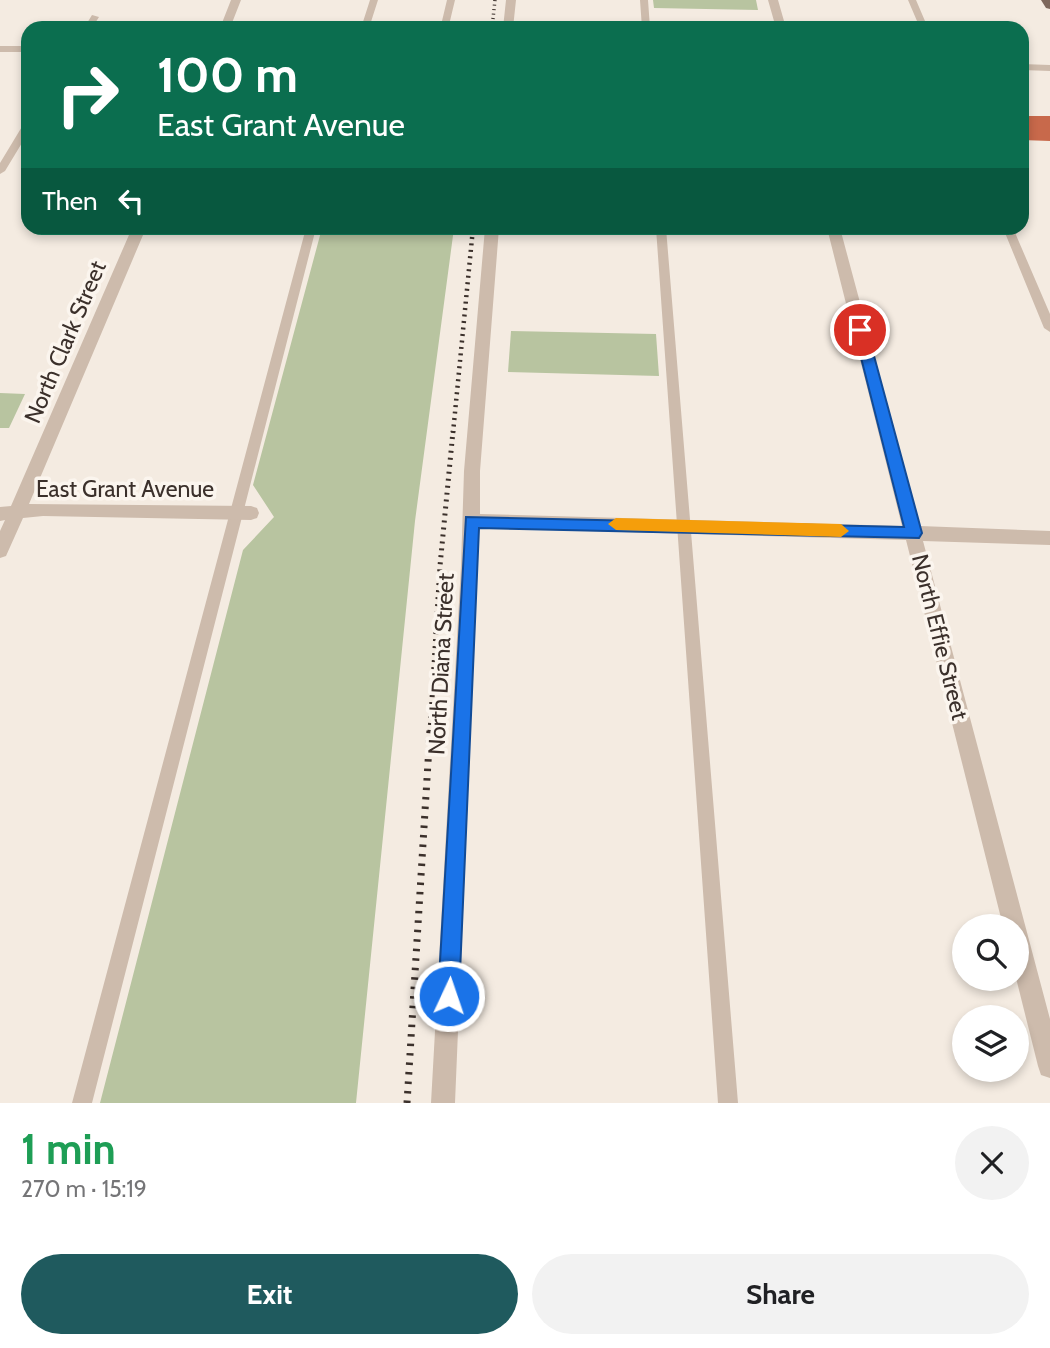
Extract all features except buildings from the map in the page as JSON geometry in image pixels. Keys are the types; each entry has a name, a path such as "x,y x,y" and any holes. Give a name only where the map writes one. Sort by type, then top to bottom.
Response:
{"main road":[{"path":"1046,0 1050,6"}],"street":[{"path":"228,21 236,0"},
{"path":"509,21 511,0"},
{"path":"774,0 779,21"},
{"path":"0,49 21,49"},
{"path":"1029,67 1050,68"},
{"name":"North Clark Street","path":"0,551 8,513 136,235"},
{"name":"North Diana Street","path":"443,1103 472,471 491,235"},
{"name":"North Effie Street","path":"836,235 1011,914"},
{"name":"East Grant Avenue","path":"8,513 43,509 244,512"},
{"path":"471,521 684,525 1050,538"},
{"path":"1029,983 1050,1066"}],"lane":[{"path":"367,21 374,0"},
{"path":"446,21 451,0"},
{"path":"644,0 646,21"},
{"path":"912,0 921,21"},
{"path":"92,21 94,17"},
{"path":"0,171 21,136"},
{"path":"82,1103 244,512 310,235"},
{"path":"662,235 728,1103"},
{"path":"1011,235 1050,328"}],"green space":[{"path":"653,0 756,0 758,10 654,8"},
{"path":"320,235 453,235 415,521 356,1103 100,1103 243,550 274,517 253,485"},
{"path":"511,331 656,334 659,376 508,372"},
{"path":"0,393 25,394 9,428 0,428"}],"railway":[{"path":"493,21 495,0"},
{"path":"453,433 472,235"},
{"path":"430,732 440,566 453,431"},
{"path":"407,1103 430,730"}],"slow traffic":[{"path":"616,524 841,531"}],"route":[{"path":"449,996 471,521 914,533 860,330"}]}
